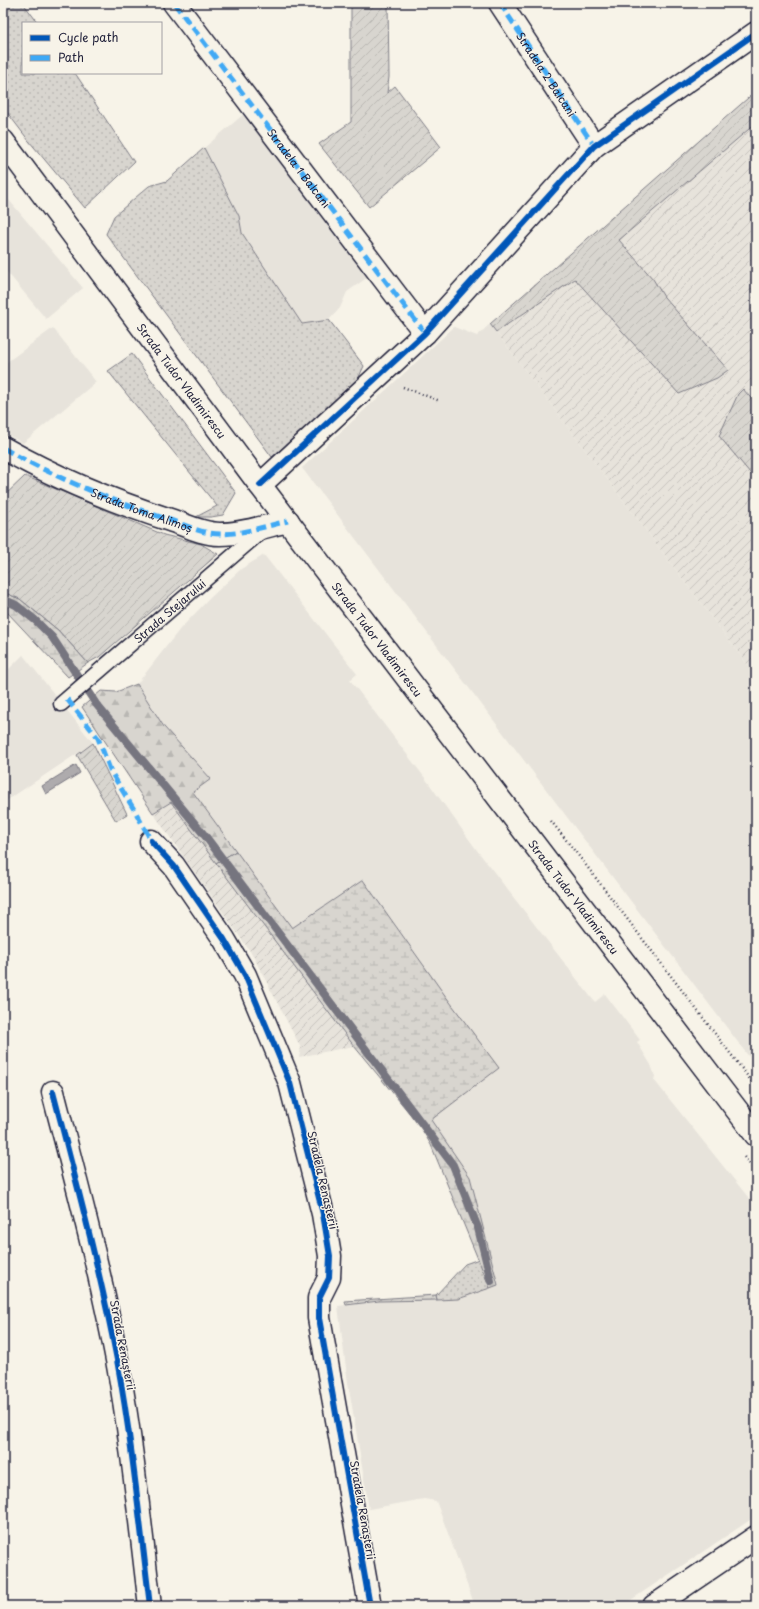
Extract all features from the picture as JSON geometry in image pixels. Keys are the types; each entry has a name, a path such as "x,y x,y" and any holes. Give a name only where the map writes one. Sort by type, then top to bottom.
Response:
{"street":[{"name":"Stradela 1 Balcani","path":"174,3 425,333"},
{"name":"Stradela 2 Balcani","path":"500,3 594,146"},
{"path":"260,485 425,333 594,146 756,32"},
{"name":"Strada Tudor Vladimirescu","path":"3,141 260,485 756,1135"},
{"name":"Strada Toma Alimoș","path":"3,448 64,479 148,513 195,529 218,534 237,533 288,521"},
{"name":"Stradela Renașterii","path":"151,841 174,866 224,939 245,975 290,1083 323,1214 330,1256 329,1278 319,1298 319,1318 370,1606"},
{"name":"Strada Renașterii","path":"54,1092 87,1224 117,1360 133,1462 150,1606"},
{"path":"654,1606 756,1537"}],"lane":[{"name":"Strada Stejarului","path":"67,699 267,526"}],"path":[{"path":"371,384 404,387 440,401"}],"shaded area":[{"path":"756,91 756,676 490,324"},
{"path":"245,113 368,277 347,292 340,308 329,320 302,324 242,233 239,216 204,148"},
{"path":"3,193 83,288 46,319 3,267"},
{"path":"490,324 756,676 756,1066 302,468 454,327 477,336"},
{"path":"53,328 96,382 23,443 3,432 3,365"},
{"path":"264,555 357,674 350,680 425,778 476,849 595,1002 605,994 640,1040 637,1042 651,1065 655,1076 654,1080 756,1207 756,1516 622,1606 475,1606 436,1501 424,1499 369,1509 347,1376 338,1306 379,1301 457,1299 497,1285 470,1177 431,1120 444,994 363,880 292,928 193,792 211,779 164,727 137,684 180,629 211,597 241,569"},
{"path":"23,655 93,743 3,803 3,675"},
{"path":"76,765 80,773 46,794 42,786"},
{"path":"171,802 354,1046 299,1057 301,1048 252,954 153,813"}],"green space":[{"path":"3,3 23,3 37,22 22,22 22,74 76,74 134,162 85,208 29,141 3,107"},
{"path":"351,3 388,3 389,77 387,93 395,86 441,147 369,207 319,144 351,122"},
{"path":"756,91 756,123 619,240 653,279 664,297 728,370 717,378 679,394 575,279 496,332 490,324"},
{"path":"204,148 239,216 242,233 302,324 329,320 364,366 358,379 346,394 272,457 106,234 114,216 149,186 167,181"},
{"path":"132,354 236,493 223,515 196,517 217,506 108,371"},
{"path":"743,389 756,404 756,480 719,436 738,394"},
{"path":"25,476 164,535 201,544 218,554 99,657 88,663 58,630 20,599 3,592 3,497"},
{"path":"3,592 20,599 58,630 88,663 68,677 7,612 3,610"},
{"path":"137,684 164,727 211,779 193,792 236,851 216,863 171,802 153,813 82,707 101,691 116,692"},
{"path":"93,743 127,814 116,821 77,755"},
{"path":"236,851 292,928 363,880 499,1068 431,1120 470,1177 498,1285 490,1288 431,1145 420,1126 354,1046 216,863"},
{"path":"479,1259 490,1288 458,1299 437,1300 436,1295 465,1264"},
{"path":"436,1295 437,1300 379,1301 346,1305 345,1301"}],"waterway":[{"path":"3,599 16,605 35,620 52,637 96,704 206,837 453,1165 478,1228 491,1281"}],"marked path":[{"path":"174,3 425,333"},
{"path":"500,3 594,146"},
{"path":"3,448 43,469 85,488 127,505 201,531 214,534 229,534 288,521"},
{"path":"67,699 98,738 111,772 153,844"}],"cycle path":[{"path":"260,485 425,333 594,146 756,33"},
{"path":"151,841 174,866 224,939 245,975 290,1083 323,1214 330,1256 329,1278 319,1298 319,1318 370,1606"},
{"path":"53,1092 79,1192 117,1360 131,1452 150,1606"}]}
